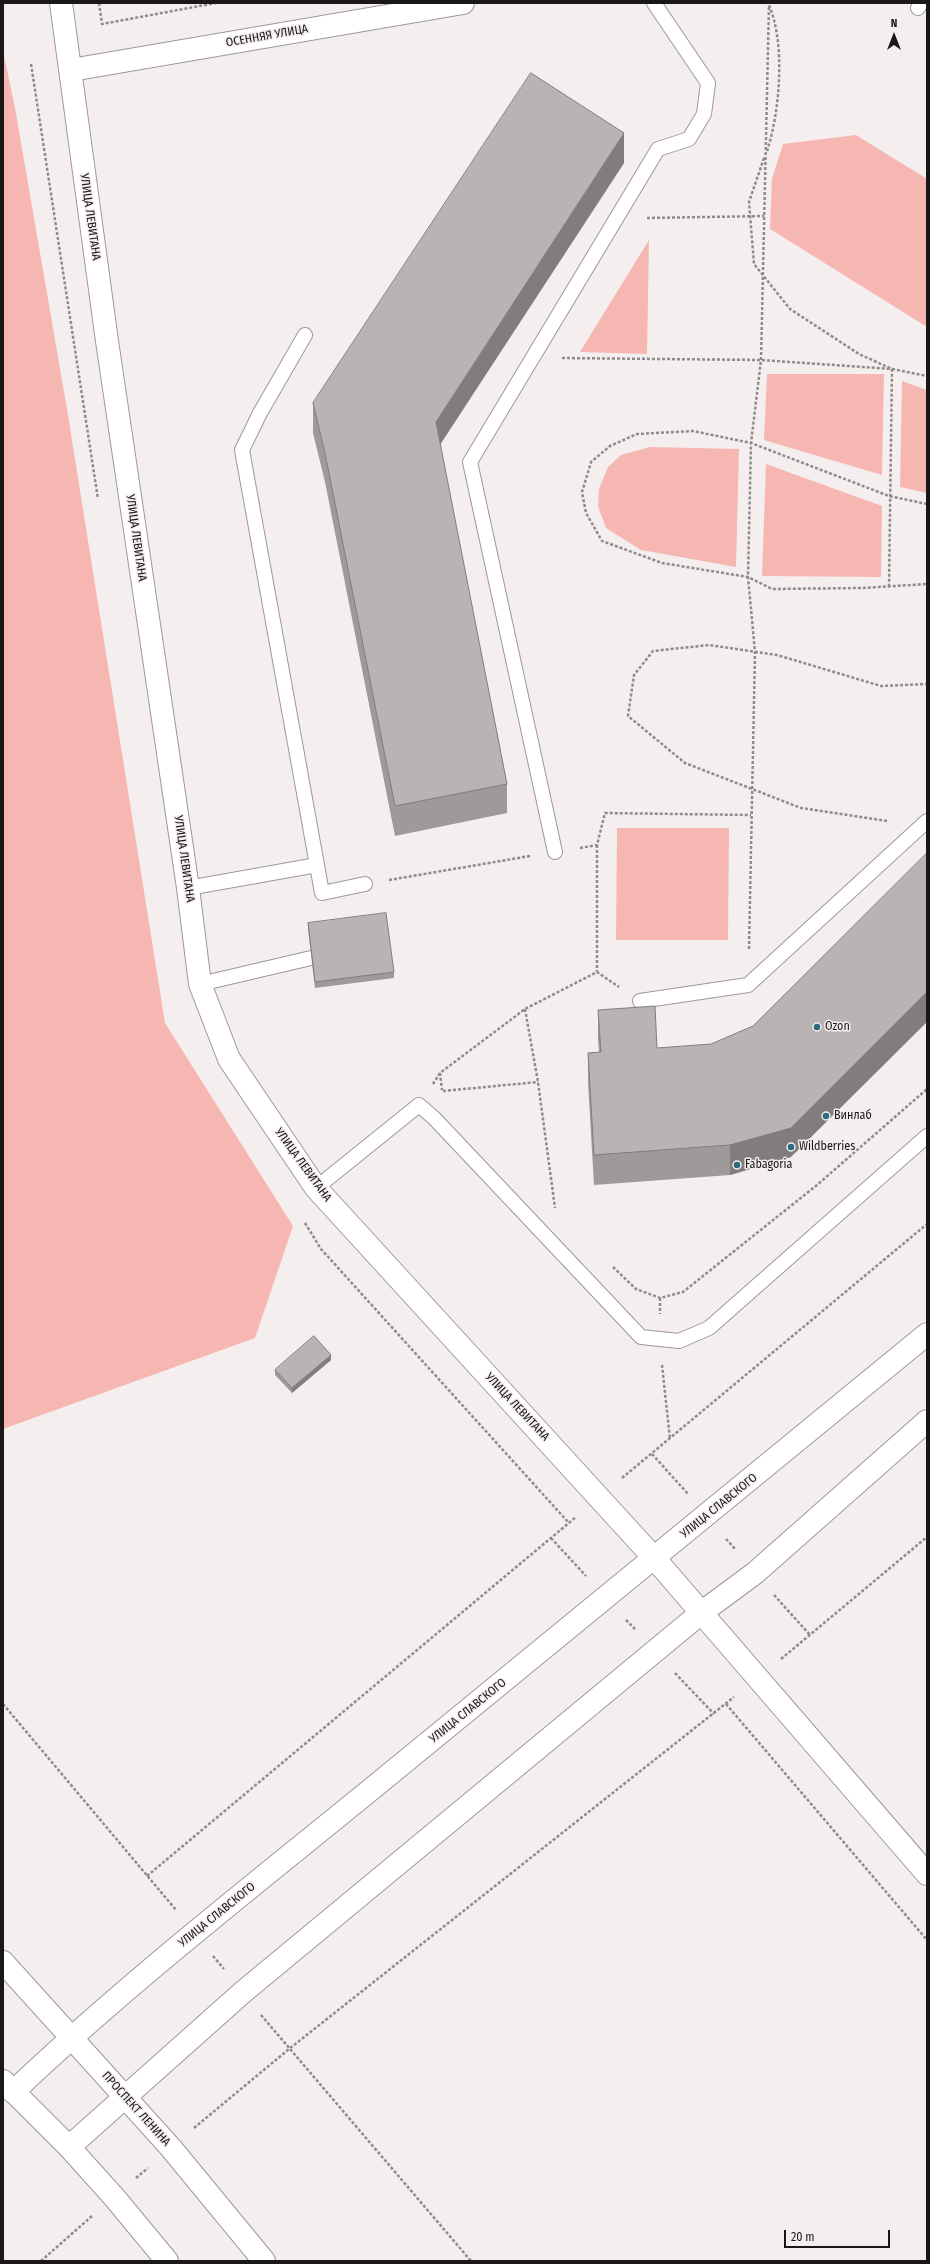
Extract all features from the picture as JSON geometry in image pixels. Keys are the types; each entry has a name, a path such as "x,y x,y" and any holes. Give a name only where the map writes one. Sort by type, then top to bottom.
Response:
{"street":[{"name":"УЛИЦА ЛЕВИТАНА","path":"61,3 107,340 188,888 200,984 229,1059 316,1188 655,1558 927,1874"},
{"name":"ОСЕННЯЯ УЛИЦА","path":"71,70 463,3"},
{"name":"УЛИЦА СЛАВСКОГО","path":"8,2087 70,2038 201,1928 607,1599 655,1558 708,1517 927,1334"},
{"path":"69,2147 243,1992 701,1613 755,1573 927,1421"},
{"name":"ПРОСПЕКТ ЛЕНИНА","path":"3,1962 70,2038 125,2096 264,2261"},
{"path":"8,2087 69,2147 114,2197 166,2261"}],"lane":[{"path":"554,852 470,462 658,149 689,139 704,114 708,83 654,3"},
{"path":"304,335 264,406 242,450 322,893 365,884"},
{"path":"640,1001 748,985 924,824"},
{"path":"188,888 317,865"},
{"path":"200,984 311,958"},
{"path":"316,1188 419,1104 434,1118 641,1337 679,1341 709,1328 927,1136"}],"path":[{"path":"99,3 102,24 216,3"},
{"path":"748,985 755,652 748,577 751,443 761,360 768,4"},
{"path":"768,4 780,52 773,132 749,202 754,264 790,309 859,354 892,369"},
{"path":"645,218 764,216"},
{"path":"566,351 562,358 761,360 892,369 927,376"},
{"path":"889,586 889,496 892,369"},
{"path":"927,504 889,496 751,443 693,432 637,434 610,446 591,462 582,492 586,513 602,541 662,563 748,577 772,588 927,584"},
{"path":"924,824 802,808 752,790 685,763 628,716 634,675 653,650 709,645 777,655 881,686 927,684"},
{"path":"597,845 597,972"},
{"path":"597,972 640,1001"},
{"path":"419,1104 440,1073 525,1009 597,972"},
{"path":"525,1009 538,1082 556,1211 550,1205"},
{"path":"440,1073 442,1091 445,1097"},
{"path":"442,1091 538,1082"},
{"path":"610,1263 636,1289 660,1298 683,1292 817,1185 927,1089"},
{"path":"146,1876 927,1224"},
{"path":"660,1298 660,1339 663,1387 670,1439"},
{"path":"652,1454 810,1635"},
{"path":"289,2049 714,1714 927,1537"},
{"path":"551,1538 714,1714"},
{"path":"726,1704 927,1940"}],"shaded area":[{"path":"3,51 15,108 67,409 165,1023 293,1226 255,1338 3,1429"},
{"path":"856,135 927,179 927,327 770,229 772,179 783,144"},
{"path":"649,240 647,354 580,352"},
{"path":"767,374 884,374 882,475 764,440"},
{"path":"902,381 927,390 927,493 900,487"},
{"path":"650,447 739,449 736,567 641,550 606,528 598,506 599,489 608,467 621,455"},
{"path":"766,464 882,506 881,577 762,576"},
{"path":"617,828 729,828 728,940 616,940"}],"building":[{"path":"531,73 624,133 436,422 507,784 395,806 325,453 313,403"},
{"path":"927,853 927,992 791,1128 730,1145 594,1155 588,1053 601,1052 598,1010 655,1006 657,1048 711,1044 753,1026"},
{"path":"386,913 394,972 315,982 308,923"},
{"path":"314,1336 331,1355 292,1388 275,1370"}],"place":[{"name":"Ozon","path":"817,1027"},
{"name":"Винлаб","path":"826,1116"},
{"name":"Wildberries","path":"791,1147"},
{"name":"Fabagoria","path":"737,1165"}]}
